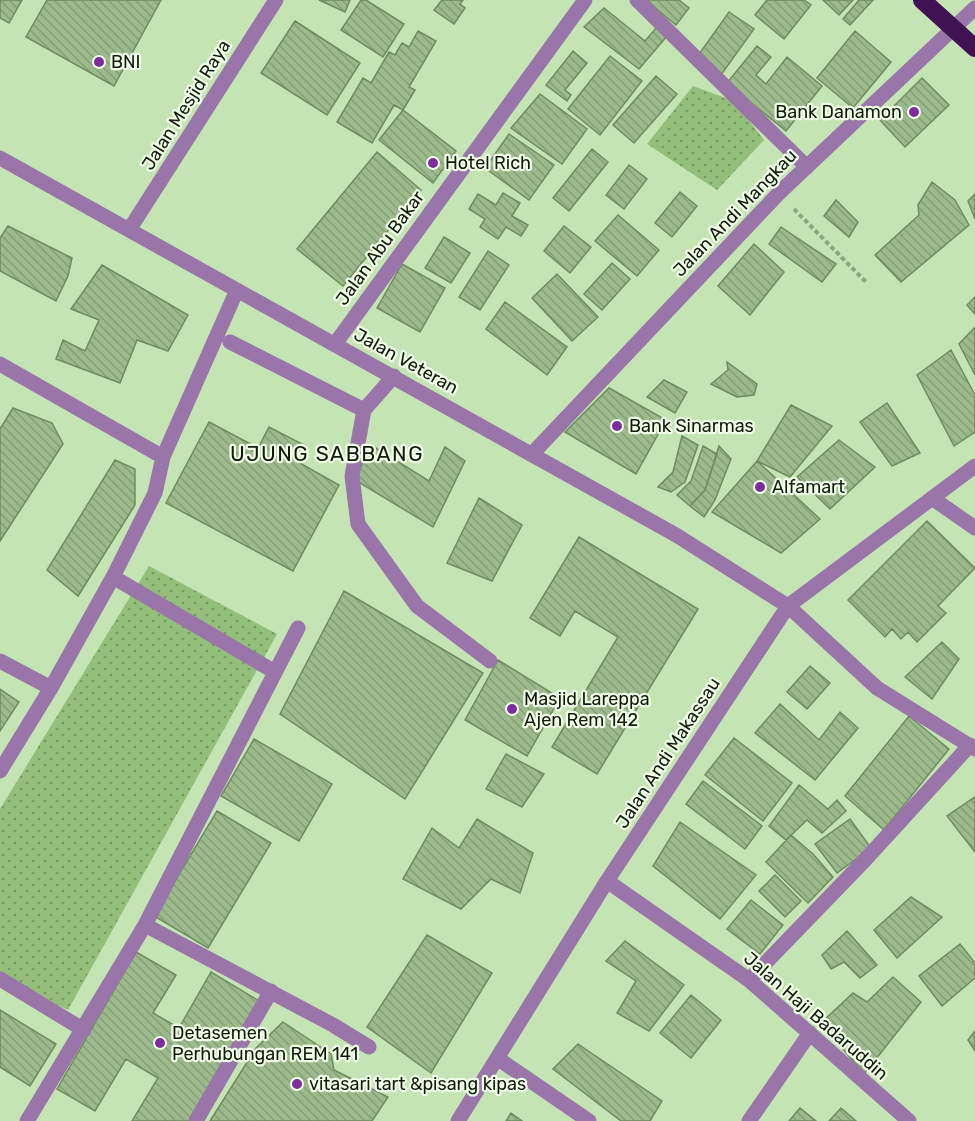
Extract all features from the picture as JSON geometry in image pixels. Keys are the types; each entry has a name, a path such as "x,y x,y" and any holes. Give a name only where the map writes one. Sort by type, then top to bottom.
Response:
{"highway":[{"path":"922,0 975,48"}],"street":[{"name":"Jalan Mesjid Raya","path":"129,230 276,0"},
{"name":"Jalan Abu Bakar","path":"335,344 585,0"},
{"path":"637,0 807,167"},
{"name":"Jalan Andi Mangkau","path":"532,454 779,194 975,8"},
{"name":"Jalan Veteran","path":"0,158 675,535 788,606 877,688 972,747"},
{"path":"0,771 51,688 113,577 155,494 163,457 237,290"},
{"path":"230,342 364,410"},
{"path":"0,364 163,457"},
{"path":"394,376 364,410 352,476 358,524 417,606 490,661"},
{"name":"Jalan Andi Makassau","path":"458,1121 607,880 788,606 975,466"},
{"path":"932,498 975,528"},
{"path":"113,577 275,672"},
{"path":"27,1121 84,1030 145,925 298,628"},
{"path":"0,660 51,688"},
{"path":"749,980 972,747"},
{"name":"Jalan Haji Badaruddin","path":"607,880 749,980 909,1121"},
{"path":"145,925 271,991 369,1047"},
{"path":"0,979 84,1030"},
{"path":"196,1121 271,991"},
{"path":"749,1121 810,1033"},
{"path":"497,1058 590,1121"}],"path":[{"path":"779,194 867,283"}],"green space":[{"path":"693,86 734,101 764,140 717,190 647,144"},
{"path":"149,566 277,634 68,1010 0,977 0,809"}],"building":[{"path":"0,0 22,0 9,23 0,18"},
{"name":"BNI","path":"47,0 161,0 114,86 26,37"},
{"path":"319,0 350,0 345,12"},
{"path":"361,0 366,0 404,24 383,57 341,30"},
{"path":"442,0 463,0 460,4 465,8 454,24 434,10"},
{"path":"645,0 679,0 689,8 676,25"},
{"path":"767,0 804,0 811,5 784,39 755,15"},
{"path":"823,0 853,0 839,15"},
{"path":"859,0 873,0 850,25 843,19"},
{"path":"604,8 645,41 657,27 667,36 639,69 584,27"},
{"path":"729,12 754,29 721,75 697,57"},
{"path":"295,21 360,63 327,115 261,73"},
{"path":"418,31 436,41 409,87 415,90 403,110 394,105 372,143 337,122 363,78 371,83 389,52 395,55 402,43 409,47"},
{"path":"855,31 891,62 853,108 817,78"},
{"path":"757,46 771,57 756,75 766,84 787,57 822,86 786,131 727,83"},
{"path":"573,51 587,63 565,90 571,95 567,101 546,85"},
{"path":"610,56 642,81 600,135 568,109"},
{"path":"656,76 677,94 634,143 613,125"},
{"name":"Bank Danamon","path":"922,78 949,105 905,147 880,120"},
{"path":"540,94 587,129 562,164 511,128"},
{"path":"403,110 456,151 433,183 379,140"},
{"path":"509,134 554,165 529,200 485,168"},
{"path":"592,149 608,162 569,211 553,198"},
{"path":"377,152 421,190 343,286 297,249"},
{"path":"629,165 647,179 624,209 606,195"},
{"path":"932,182 955,200 969,225 901,282 875,255 919,215 918,205"},
{"path":"680,192 697,206 672,237 655,223"},
{"path":"503,193 520,203 512,216 528,225 521,236 506,227 498,239 480,227 485,219 469,209 478,194 496,205"},
{"path":"975,194 975,219 968,201"},
{"path":"836,200 858,222 849,237 824,216"},
{"path":"618,215 659,250 637,276 595,241"},
{"path":"8,226 72,258 68,276 56,301 0,271 0,238"},
{"path":"564,226 591,247 570,273 544,251"},
{"path":"781,227 836,264 822,282 769,244"},
{"path":"444,237 470,253 451,283 425,268"},
{"path":"754,244 784,272 750,315 718,286"},
{"path":"488,251 509,265 480,310 459,297"},
{"path":"612,263 630,279 602,310 584,294"},
{"path":"402,264 445,288 420,332 377,308"},
{"path":"102,265 188,315 168,351 137,340 120,383 56,359 63,340 85,351 99,320 71,309"},
{"path":"557,274 598,317 572,341 532,298"},
{"path":"975,297 975,314 967,305"},
{"path":"505,302 567,347 547,375 486,329"},
{"path":"975,327 975,375 959,344"},
{"path":"951,350 975,395 975,432 954,446 917,375"},
{"path":"727,362 757,384 754,395 737,397 711,384 728,370"},
{"path":"664,380 687,392 675,413 647,397"},
{"name":"Bank Sinarmas","path":"609,388 666,420 636,474 565,432"},
{"path":"887,403 920,453 892,466 860,422"},
{"path":"791,405 832,426 790,477 757,461"},
{"path":"13,408 52,423 63,444 0,541 0,429"},
{"path":"209,422 258,448 269,427 306,446 298,462 339,485 293,571 166,503"},
{"path":"682,436 698,445 685,482 671,492 658,487 673,472"},
{"path":"839,440 875,467 830,509 797,477"},
{"path":"371,445 429,481 445,447 465,461 433,527 355,480"},
{"path":"703,446 717,454 705,490 690,506 677,495 691,481"},
{"path":"719,446 731,459 715,500 704,517 690,506 705,490"},
{"path":"115,460 135,469 135,505 78,596 47,570"},
{"name":"Alfamart","path":"757,461 820,519 781,553 712,512"},
{"path":"479,498 522,525 492,581 447,563"},
{"path":"927,521 975,568 938,606 946,613 917,642 908,632 901,639 892,629 885,637 848,600"},
{"path":"579,537 698,609 597,774 552,747 618,637 575,611 560,636 530,618"},
{"path":"344,591 483,673 405,799 280,714"},
{"path":"942,642 959,659 932,699 905,677"},
{"name":"Masjid Lareppa Ajen Rem 142","path":"498,660 560,698 527,756 465,720"},
{"path":"810,666 830,683 807,709 787,692"},
{"path":"0,689 19,702 0,731"},
{"path":"780,704 819,740 840,712 858,728 815,780 755,733"},
{"path":"909,716 949,749 884,830 845,796"},
{"path":"734,738 792,783 763,821 705,775"},
{"path":"254,739 332,784 299,841 221,796"},
{"path":"506,754 544,774 522,807 486,789"},
{"path":"703,781 762,826 745,849 686,804"},
{"path":"799,785 828,809 837,800 846,811 822,833 807,820 786,840 769,826"},
{"path":"975,797 975,852 947,816"},
{"path":"217,811 271,843 208,948 154,916"},
{"path":"477,819 533,853 520,893 491,879 461,909 403,879 432,828 459,848"},
{"path":"850,819 871,848 837,873 815,844"},
{"path":"680,822 756,875 720,919 653,866"},
{"path":"791,835 813,854 833,877 808,903 766,862"},
{"path":"775,875 801,901 785,917 759,891"},
{"path":"911,897 942,917 897,958 874,930"},
{"path":"751,900 783,925 760,954 727,929"},
{"path":"847,931 877,965 860,978 844,962 831,969 822,955"},
{"path":"427,935 492,973 431,1073 367,1027"},
{"path":"625,941 684,985 649,1031 617,1013 636,981 606,961"},
{"path":"960,944 975,963 975,978 942,1006 919,976"},
{"name":"Detasemen Perhubungan REM 141","path":"136,952 176,975 153,1013 179,1028 211,972 261,1002 191,1121 132,1121 158,1078 126,1059 95,1111 57,1089"},
{"path":"893,977 921,1002 864,1074 821,1023 853,993 867,1002"},
{"path":"691,995 721,1020 691,1058 660,1033"},
{"path":"0,1010 56,1044 30,1086 0,1067"},
{"name":"vitasari tart &pisang kipas","path":"283,1022 331,1054 334,1070 388,1097 372,1121 210,1121 256,1048"},
{"path":"975,1031 975,1051 968,1040"},
{"path":"578,1044 662,1101 650,1121 621,1121 553,1069"},
{"path":"800,1108 816,1121 789,1121"},
{"path":"841,1108 856,1121 829,1121"},
{"path":"511,1113 522,1121 506,1121"}],"place":[{"name":"BNI","path":"99,62"},
{"name":"Bank Danamon","path":"914,112"},
{"name":"Hotel Rich","path":"433,163"},
{"name":"Bank Sinarmas","path":"617,426"},
{"name":"Alfamart","path":"760,487"},
{"name":"Masjid Lareppa Ajen Rem 142","path":"512,709"},
{"name":"Detasemen Perhubungan REM 141","path":"160,1043"},
{"name":"vitasari tart &pisang kipas","path":"297,1084"}],"district":[{"name":"UJUNG SABBANG","path":"327,454"}]}
